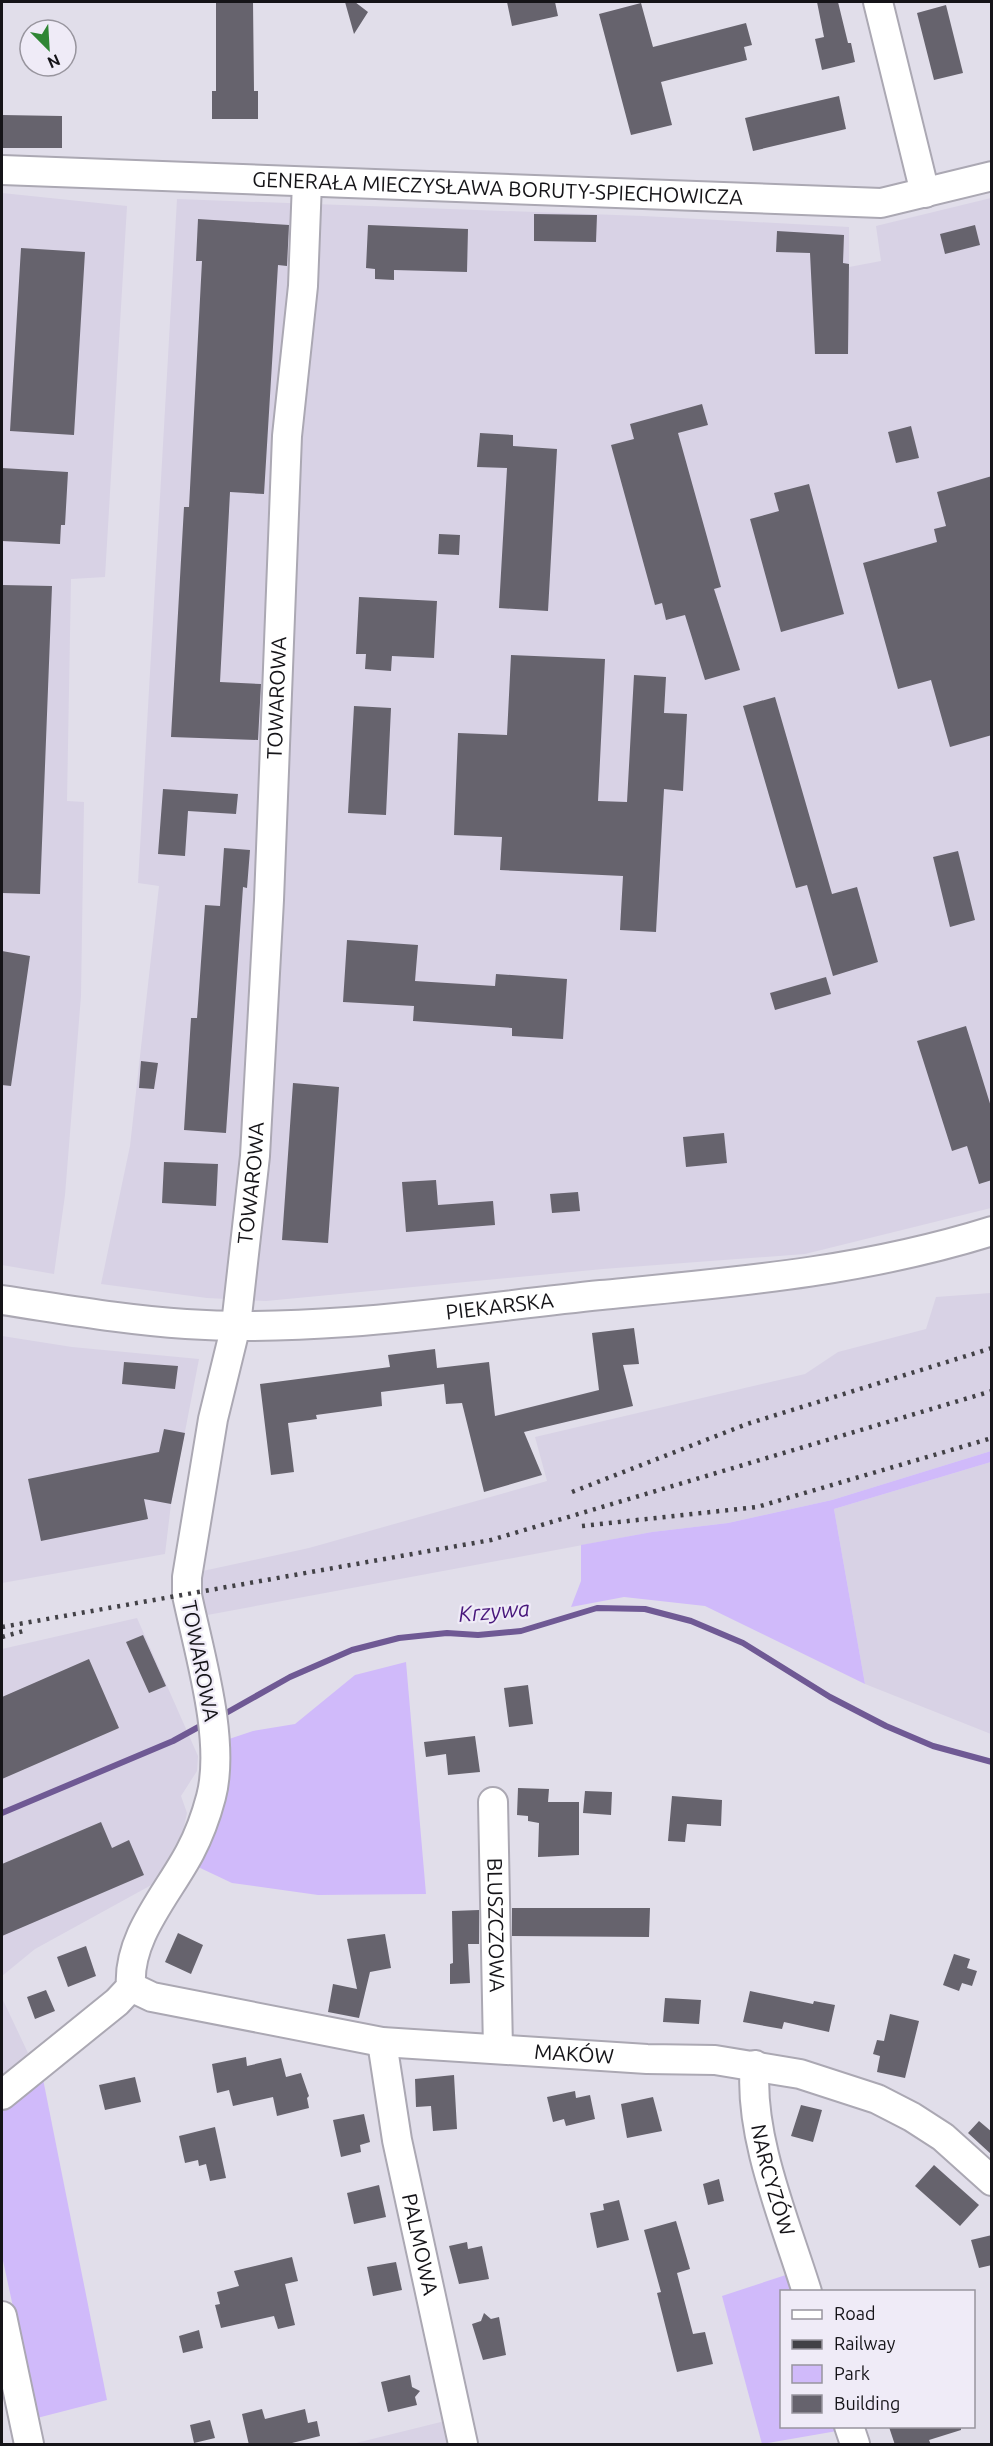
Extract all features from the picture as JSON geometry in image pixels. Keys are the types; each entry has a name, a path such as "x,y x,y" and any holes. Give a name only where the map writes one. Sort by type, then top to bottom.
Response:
{"street":[{"path":"878,2 925,193"},
{"name":"GENERAŁA MIECZYSŁAWA BORUTY-SPIECHOWICZA","path":"2,170 881,203 992,176"},
{"name":"TOWAROWA","path":"130,1987 129,1967 140,1941 190,1853 212,1795 215,1761 212,1722 187,1595 187,1577 213,1419 236,1325 255,1144 269,900 287,436 303,286 307,182"},
{"name":"PIEKARSKA","path":"2,1300 131,1319 236,1325 339,1321 783,1277 872,1263 992,1231"},
{"name":"BLUSZCZOWA","path":"493,1802 498,2049"},
{"path":"2,2095 117,2002 130,1987"},
{"name":"MAKÓW","path":"130,1987 152,1997 382,2042 635,2059 715,2060 800,2074 877,2099 943,2137 992,2181"},
{"name":"PALMOWA","path":"382,2042 397,2140 463,2445"},
{"name":"NARCYZÓW","path":"755,2066 755,2105 763,2147 806,2290"},
{"path":"2,2316 29,2445"},
{"path":"849,2428 855,2445"}],"shaded area":[{"path":"2,193 127,206 105,577 71,579 67,801 84,802 81,996 65,1195 54,1274 2,1265"},
{"path":"991,198 991,1208 805,1254 603,1269 266,1301 207,1298 101,1284 130,1146 159,886 138,883 177,199 643,216 849,227 849,267 881,261 876,226"},
{"path":"991,1293 991,1451 832,1500 728,1523 652,1532 202,1616 198,1572 309,1548 547,1481 535,1437 805,1374 838,1352 926,1329 936,1297"},
{"path":"2,1336 72,1347 199,1359 171,1504 165,1554 2,1583"},
{"path":"991,1462 991,1734 865,1684 834,1509"},
{"path":"137,1618 198,1756 197,1771 181,1796 187,1813 183,1831 155,1883 35,1949 2,1976 2,1649"},
{"path":"2,1998 28,2053 2,2077"},
{"path":"445,2421 450,2444 352,2444"}],"green space":[{"path":"991,1451 991,1462 834,1509 865,1684 705,1606 624,1597 571,1607 581,1581 581,1545 652,1532 728,1523 832,1500"},
{"path":"406,1662 426,1894 318,1895 232,1883 196,1866 228,1786 226,1740 253,1731 295,1724 355,1675"},
{"path":"43,2079 107,2400 37,2418 2,2256 2,2110"},
{"path":"792,2273 797,2290 780,2290 780,2428 836,2428 837,2431 762,2444 722,2296"}],"building":[{"path":"216,2 253,2 254,91 258,91 258,119 212,119 212,91 216,91"},
{"path":"345,2 355,2 368,12 354,34"},
{"path":"507,2 555,2 558,16 512,26"},
{"path":"817,2 838,2 855,62 822,70 815,39 824,37"},
{"path":"641,3 653,47 746,23 752,45 744,47 747,60 661,82 672,125 631,135 599,14"},
{"path":"946,5 963,73 934,80 917,13"},
{"path":"839,96 846,129 753,151 745,118"},
{"path":"2,115 62,116 62,148 2,148"},
{"path":"534,214 597,215 596,242 534,241"},
{"path":"198,219 289,225 287,266 278,265 264,494 230,492 220,682 261,684 258,740 171,737 184,507 189,507 202,261 196,261"},
{"path":"368,225 468,229 467,272 394,270 394,280 375,279 375,269 366,268"},
{"path":"975,225 980,245 945,254 940,234"},
{"path":"777,231 844,235 843,263 849,264 848,354 815,354 810,253 776,252"},
{"path":"21,248 85,252 74,435 10,431"},
{"path":"702,404 708,425 678,433 721,587 714,589 740,670 705,680 685,615 666,620 662,603 655,605 611,445 634,439 630,424"},
{"path":"911,426 919,458 896,463 888,432"},
{"path":"480,433 513,435 513,446 557,449 548,611 499,608 507,468 477,467"},
{"path":"2,468 68,472 65,525 61,525 60,544 2,541"},
{"path":"992,476 992,735 950,747 931,680 898,689 863,563 937,542 934,529 946,526 937,492"},
{"path":"809,484 844,614 781,632 750,519 779,511 774,493"},
{"path":"439,534 460,535 459,555 438,554"},
{"path":"2,585 52,586 40,894 2,893"},
{"path":"359,597 437,601 434,658 392,656 391,671 365,669 366,654 356,654"},
{"path":"511,655 605,659 598,801 627,802 634,675 666,677 664,713 687,714 683,791 664,789 656,932 620,930 623,876 500,870 502,837 454,835 458,733 507,735"},
{"path":"775,697 832,894 857,887 878,962 833,976 807,885 796,888 743,706"},
{"path":"354,706 391,708 386,815 348,813"},
{"path":"163,789 238,794 236,814 188,811 185,856 158,854"},
{"path":"224,848 250,850 247,888 243,887 226,1133 184,1130 191,1018 197,1018 205,905 220,906"},
{"path":"958,851 975,920 950,927 933,857"},
{"path":"347,940 418,945 415,981 495,986 496,974 567,979 563,1039 512,1036 512,1028 413,1021 414,1006 343,1002"},
{"path":"2,951 30,956 11,1086 2,1085"},
{"path":"826,977 831,994 775,1010 770,993"},
{"path":"966,1026 992,1110 992,1180 979,1184 967,1146 952,1151 917,1041"},
{"path":"141,1061 158,1063 154,1089 139,1088"},
{"path":"293,1083 339,1087 328,1243 282,1240"},
{"path":"724,1133 727,1163 686,1167 683,1137"},
{"path":"164,1162 218,1164 216,1206 162,1203"},
{"path":"436,1180 438,1205 493,1201 495,1225 406,1232 402,1182"},
{"path":"578,1192 580,1211 552,1213 550,1194"},
{"path":"634,1328 639,1364 623,1365 633,1406 524,1432 542,1475 484,1492 462,1403 446,1404 444,1384 381,1392 382,1406 316,1415 317,1419 288,1423 294,1472 271,1475 260,1384 390,1367 388,1355 435,1349 437,1368 489,1362 495,1416 599,1390 592,1333"},
{"path":"124,1362 178,1366 175,1389 122,1384"},
{"path":"164,1429 185,1433 171,1504 144,1499 148,1519 41,1541 28,1479 159,1452"},
{"path":"143,1635 166,1686 149,1693 126,1642"},
{"path":"89,1659 119,1728 2,1779 2,1697"},
{"path":"528,1685 533,1724 509,1727 504,1688"},
{"path":"475,1736 480,1772 448,1775 446,1754 426,1757 424,1742"},
{"path":"518,1788 549,1789 548,1802 579,1802 579,1855 538,1857 539,1823 528,1821 528,1816 517,1815"},
{"path":"585,1791 612,1792 611,1815 583,1813"},
{"path":"672,1796 722,1800 721,1826 687,1824 685,1842 668,1841"},
{"path":"101,1822 112,1848 129,1840 144,1875 2,1936 2,1864"},
{"path":"512,1908 650,1908 649,1937 512,1936"},
{"path":"479,1910 479,1944 468,1944 470,1983 450,1984 450,1964 453,1963 452,1911"},
{"path":"178,1933 203,1945 191,1974 165,1962"},
{"path":"385,1934 391,1968 370,1972 359,2018 328,2012 333,1984 357,1989 347,1939"},
{"path":"86,1946 96,1976 68,1987 57,1957"},
{"path":"954,1954 970,1959 967,1968 977,1971 972,1986 962,1983 959,1991 943,1985"},
{"path":"46,1990 55,2011 35,2019 27,1997"},
{"path":"750,1991 813,2004 814,2001 835,2005 829,2032 784,2022 782,2029 743,2022"},
{"path":"665,1998 701,2000 699,2024 663,2022"},
{"path":"890,2014 919,2021 905,2078 877,2072 880,2056 873,2054 877,2040 884,2041"},
{"path":"246,2057 247,2066 281,2058 286,2077 301,2073 309,2096 307,2098 309,2108 277,2116 273,2097 233,2106 229,2090 217,2093 212,2064"},
{"path":"454,2075 457,2129 433,2131 431,2106 416,2107 415,2079"},
{"path":"135,2077 141,2102 105,2110 99,2085"},
{"path":"575,2091 576,2098 590,2095 595,2119 566,2126 564,2119 553,2122 547,2097"},
{"path":"653,2097 662,2131 627,2138 621,2104"},
{"path":"801,2105 822,2110 813,2142 791,2136"},
{"path":"364,2114 370,2142 360,2145 361,2152 341,2157 333,2120"},
{"path":"979,2121 992,2132 992,2155 968,2133"},
{"path":"215,2127 226,2178 210,2181 206,2164 199,2166 198,2160 185,2163 179,2136"},
{"path":"934,2165 979,2205 960,2226 915,2186"},
{"path":"719,2179 724,2201 708,2205 703,2184"},
{"path":"379,2185 386,2217 354,2224 347,2193"},
{"path":"619,2200 629,2240 597,2248 590,2213 604,2210 603,2204"},
{"path":"676,2221 690,2269 677,2273 693,2334 705,2332 713,2364 677,2372 657,2293 661,2292 644,2230"},
{"path":"992,2235 992,2265 979,2268 971,2240"},
{"path":"467,2242 468,2249 482,2246 489,2279 459,2284 449,2246"},
{"path":"292,2257 298,2281 285,2284 295,2325 278,2329 274,2316 221,2328 215,2305 220,2304 217,2292 239,2286 234,2271"},
{"path":"396,2262 402,2290 373,2296 367,2267"},
{"path":"484,2313 491,2319 499,2317 506,2355 483,2360 472,2324 481,2321"},
{"path":"199,2330 203,2348 183,2353 179,2336"},
{"path":"410,2375 412,2387 420,2391 415,2397 417,2405 388,2412 381,2382"},
{"path":"262,2409 265,2419 305,2409 308,2423 317,2421 320,2436 284,2445 249,2445 242,2414"},
{"path":"210,2420 215,2438 194,2443 190,2425"},
{"path":"889,2428 961,2428 961,2430 929,2440 931,2445 895,2445"}],"waterway":[{"name":"Krzywa","path":"219,1717 290,1677 352,1650 399,1638 447,1633 478,1635 521,1631 597,1608 645,1609 691,1621 743,1643 830,1697 886,1726 933,1746 992,1762"},
{"name":"Krzywa","path":"2,1813 173,1741 204,1724"}],"railway":[{"path":"572,1492 747,1424 992,1348"},
{"path":"2,1627 491,1540 992,1391"},
{"path":"582,1526 757,1507 992,1438"},
{"path":"2,1637 27,1630"}]}
